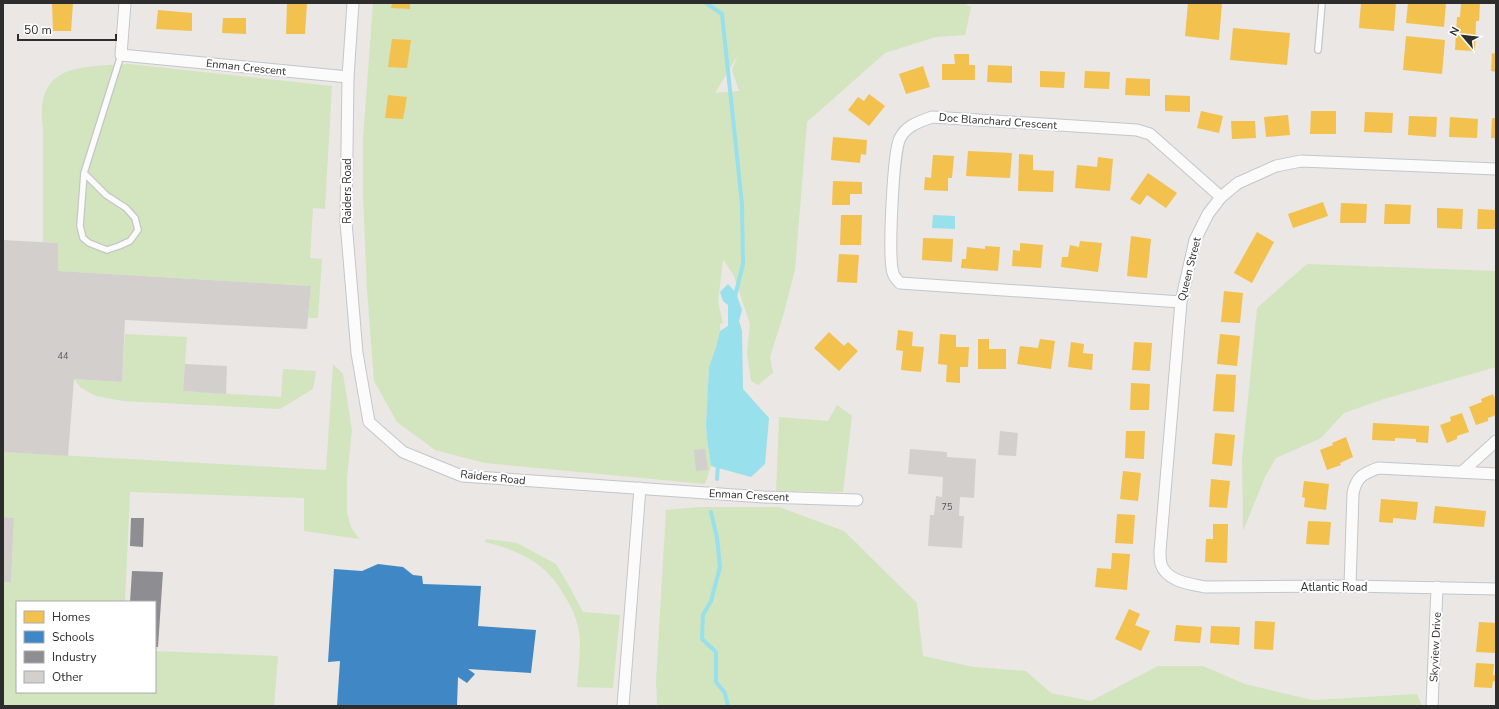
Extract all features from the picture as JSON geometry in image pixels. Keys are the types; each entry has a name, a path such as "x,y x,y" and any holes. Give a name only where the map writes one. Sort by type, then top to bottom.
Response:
{"street":[{"path":"121,55 125,3"},
{"path":"348,77 353,3"},
{"name":"Enman Crescent","path":"121,55 348,77"},
{"name":"Raiders Road","path":"348,77 346,222 357,353 369,422 403,452 462,476 640,488"},
{"name":"Doc Blanchard Crescent","path":"1180,302 900,283 893,274 891,248 895,157 900,139 910,126 932,116 1137,130 1150,134 1221,197"},
{"name":"Queen Street","path":"1174,579 1167,573 1161,564 1160,551 1180,302 1194,240 1208,214 1221,197 1238,183 1255,174 1276,166 1301,161 1496,168"},
{"path":"1462,472 1496,442"},
{"path":"1350,586 1353,493 1356,481 1364,473 1378,468 1496,474"},
{"path":"623,706 640,488"},
{"name":"Enman Crescent","path":"640,488 764,497 857,500"},
{"name":"Atlantic Road","path":"1174,579 1205,588 1350,586 1496,589"},
{"name":"Skyview Drive","path":"1432,706 1437,587"}],"lane":[{"path":"1318,50 1322,3"},
{"path":"84,173 106,195 126,208 135,218 138,230 130,241 107,250 89,243 83,238 80,226 84,173 121,55"}],"green space":[{"path":"373,3 963,3 971,7 965,35 936,37 885,53 807,122 795,270 770,357 773,373 758,385 751,381 747,353 750,324 734,276 723,259 718,302 723,323 720,324 716,347 709,367 706,425 711,466 705,484 485,463 435,450 397,422 374,381 367,290 363,196 363,139","holes":["738,55 732,70 739,91 715,93"]},
{"path":"129,64 332,86 325,209 313,208 310,258 322,259 318,318 308,318 311,286 58,271 58,243 43,242 42,107 46,91 53,80 64,73 78,68"},
{"path":"1307,264 1496,271 1496,367 1384,399 1344,413 1321,438 1276,458 1265,477 1243,531 1242,459 1257,308"},
{"path":"125,334 187,337 183,391 281,397 283,369 316,371 313,389 280,409 123,401 96,396 81,388 74,379 122,382"},
{"path":"333,364 343,374 352,430 347,477 347,513 351,527 359,539 304,531 304,498 130,492 125,601 16,601 16,693 156,693 156,651 278,656 274,706 3,706 3,582 11,582 14,518 3,517 3,452 326,470"},
{"path":"837,405 852,416 843,492 776,491 779,417 828,421"},
{"path":"700,507 779,507 844,531 917,603 923,656 974,667 1026,671 1051,693 1091,701 1158,666 1203,666 1245,684 1312,700 1417,694 1422,706 657,706 656,681 666,510"},
{"path":"486,539 517,543 556,564 583,612 620,615 613,688 577,687 580,649 579,632 570,605 560,588 552,577 534,561 512,550 485,542"}],"water":[{"path":"933,215 955,216 955,229 932,228"},
{"path":"728,284 736,293 742,310 739,321 742,331 743,389 769,418 765,464 751,477 711,466 707,439 706,425 709,367 720,331 728,326 728,305 723,301 720,292"}],"building: Homes":[{"path":"52,3 73,3 71,31 53,31"},
{"path":"287,3 307,3 305,34 286,34"},
{"path":"392,3 410,3 410,9 391,8"},
{"path":"1188,3 1222,3 1219,40 1185,36"},
{"path":"1361,3 1396,3 1394,31 1359,28"},
{"path":"1408,3 1446,3 1444,27 1406,23"},
{"path":"1461,3 1480,3 1479,21 1476,21 1475,51 1455,50 1457,17 1460,17"},
{"path":"158,10 192,13 192,31 156,29"},
{"path":"223,18 246,18 246,34 222,33"},
{"path":"1233,28 1290,33 1287,65 1230,60"},
{"path":"1406,36 1445,40 1442,74 1403,70"},
{"path":"392,39 411,40 407,68 388,67"},
{"path":"1492,53 1496,54 1496,72 1491,71"},
{"path":"954,54 969,54 969,65 975,65 975,80 942,80 942,64 955,64"},
{"path":"988,65 1012,66 1012,83 987,82"},
{"path":"923,66 930,87 906,94 899,74"},
{"path":"1040,71 1065,72 1064,88 1040,87"},
{"path":"1085,71 1110,72 1109,89 1084,88"},
{"path":"1126,78 1150,79 1150,96 1125,95"},
{"path":"869,94 885,106 869,126 848,110 858,97 864,101"},
{"path":"388,95 407,97 403,119 385,118"},
{"path":"1165,95 1190,96 1190,112 1165,111"},
{"path":"1201,111 1223,116 1219,133 1197,128"},
{"path":"1311,111 1336,111 1336,134 1310,134"},
{"path":"1365,112 1393,113 1392,133 1364,132"},
{"path":"1288,115 1290,135 1266,137 1264,117"},
{"path":"1409,116 1437,117 1436,137 1408,135"},
{"path":"1450,117 1478,119 1477,138 1449,137"},
{"path":"1492,118 1496,118 1496,138 1491,138"},
{"path":"1231,121 1255,121 1256,138 1232,139"},
{"path":"833,137 867,140 866,155 861,154 860,163 831,160"},
{"path":"968,151 1012,153 1010,178 966,176"},
{"path":"1019,154 1033,155 1033,170 1054,171 1053,192 1018,191"},
{"path":"933,155 954,156 952,178 948,178 948,191 924,190 925,177 931,178"},
{"path":"1098,157 1113,159 1110,191 1075,188 1077,165 1097,167"},
{"path":"1148,173 1177,193 1166,208 1147,195 1140,205 1130,199"},
{"path":"833,181 862,182 862,194 850,194 850,205 832,205"},
{"path":"1323,202 1328,216 1293,228 1288,214"},
{"path":"1341,203 1367,204 1366,223 1340,223"},
{"path":"1385,204 1411,205 1410,224 1384,224"},
{"path":"1437,208 1463,209 1462,229 1437,228"},
{"path":"1478,209 1496,210 1496,229 1477,229"},
{"path":"841,215 862,215 861,245 840,245"},
{"path":"1257,232 1274,242 1252,283 1234,273"},
{"path":"1131,236 1151,239 1147,278 1127,276"},
{"path":"923,238 953,239 952,262 922,260"},
{"path":"1080,241 1102,243 1098,272 1061,267 1062,257 1068,257 1070,245 1079,247"},
{"path":"1020,243 1043,245 1041,268 1012,266 1013,250 1020,251"},
{"path":"985,246 1000,247 998,271 961,268 962,259 966,259 967,247 985,249"},
{"path":"839,254 859,255 857,283 837,282"},
{"path":"1224,291 1243,293 1240,323 1221,322"},
{"path":"898,330 913,332 912,346 924,347 921,372 901,370 903,351 896,350"},
{"path":"829,332 844,346 848,342 858,351 839,371 814,348"},
{"path":"940,334 956,335 956,347 969,347 968,367 960,367 960,383 946,382 947,365 938,364"},
{"path":"1220,334 1240,336 1237,366 1217,364"},
{"path":"978,339 989,339 989,349 1006,349 1006,369 978,369"},
{"path":"1040,339 1055,341 1051,369 1017,364 1020,346 1038,348"},
{"path":"1071,342 1084,344 1083,353 1093,354 1092,370 1068,367"},
{"path":"1134,342 1152,343 1150,371 1132,370"},
{"path":"1216,374 1236,375 1234,412 1213,411"},
{"path":"1131,383 1150,384 1149,410 1130,410"},
{"path":"1493,394 1496,402 1496,415 1488,418 1488,421 1476,425 1469,407 1482,402 1481,399"},
{"path":"1462,413 1469,432 1457,436 1457,439 1447,443 1440,425 1451,421 1450,417"},
{"path":"1373,423 1429,426 1428,443 1416,442 1416,439 1395,438 1395,441 1372,440"},
{"path":"1126,431 1145,431 1144,459 1125,458"},
{"path":"1215,433 1235,435 1232,466 1212,464"},
{"path":"1346,437 1353,457 1340,463 1341,465 1327,470 1320,450 1333,445 1332,443"},
{"path":"1123,471 1141,473 1138,501 1120,499"},
{"path":"1211,479 1230,481 1227,508 1209,507"},
{"path":"1304,481 1329,484 1326,510 1304,507 1305,498 1302,497"},
{"path":"1381,499 1418,502 1416,520 1393,518 1393,523 1379,522"},
{"path":"1435,506 1486,511 1484,527 1433,523"},
{"path":"1117,514 1135,515 1133,544 1115,543"},
{"path":"1308,521 1331,522 1329,545 1306,544"},
{"path":"1213,524 1228,524 1227,563 1205,562 1206,539 1213,539"},
{"path":"1112,553 1130,554 1127,590 1095,587 1097,568 1111,569"},
{"path":"1129,609 1140,614 1135,625 1150,631 1141,651 1115,639"},
{"path":"1255,621 1275,622 1273,650 1254,649"},
{"path":"1479,622 1496,623 1495,653 1476,652"},
{"path":"1176,625 1202,627 1200,643 1174,641"},
{"path":"1211,626 1240,627 1239,645 1210,643"},
{"path":"1476,663 1494,664 1493,675 1496,675 1496,682 1493,681 1492,688 1474,687"}],"building: Schools":[{"path":"378,564 403,567 413,575 422,576 423,584 481,586 478,626 536,630 531,673 468,669 475,674 467,683 458,677 457,706 337,706 340,661 328,662 334,569 362,571"}],"building: Industry":[{"path":"131,518 144,518 143,547 130,546"},
{"path":"132,571 163,572 158,647 156,647 156,601 130,601"}],"building: Other":[{"path":"3,240 58,243 58,271 311,286 307,329 125,320 122,382 74,379 68,456 3,452"},
{"path":"185,364 227,366 226,394 183,391"},
{"path":"1000,431 1018,433 1016,456 998,455"},
{"path":"705,449 708,470 696,471 694,450"},
{"path":"910,449 947,452 947,457 976,459 974,498 960,497 959,516 964,516 962,548 928,546 930,515 934,515 936,496 942,497 943,477 908,474"},
{"path":"3,517 14,518 11,582 3,582"}],"waterway":[{"path":"706,3 722,14 742,204 743,264 735,296"},
{"path":"717,479 718,464"},
{"path":"711,512 717,538 720,567 711,601 703,615 702,639 716,652 716,682 725,693 728,706"}]}
